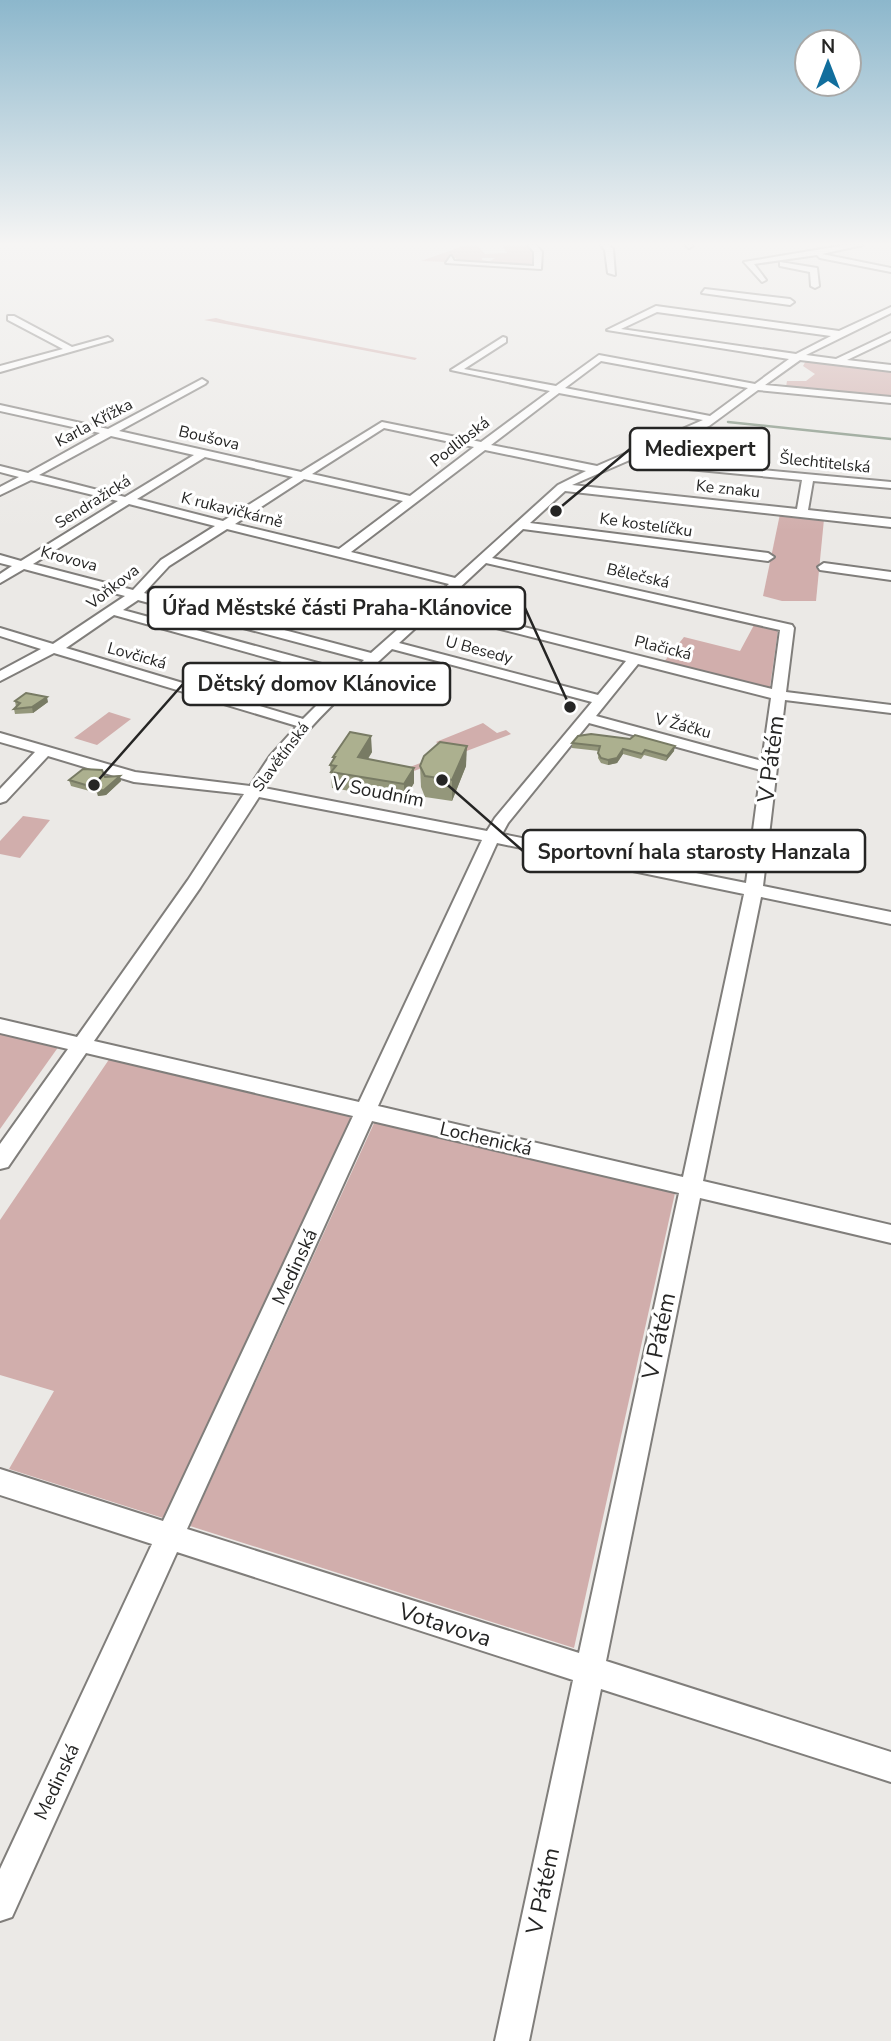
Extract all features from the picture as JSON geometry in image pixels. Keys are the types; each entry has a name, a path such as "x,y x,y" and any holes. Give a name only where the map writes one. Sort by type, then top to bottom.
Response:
{"street":[{"path":"54,340 71,350"},
{"path":"2,366 107,340"},
{"path":"503,340 456,370 712,419"},
{"path":"682,340 891,368"},
{"name":"Slavětínská","path":"0,1161 275,759 305,724 562,487 712,419 797,357 828,340"},
{"path":"837,362 882,340"},
{"name":"Podlibská","path":"342,553 599,358 757,387"},
{"name":"Karla Křížka","path":"0,492 202,382"},
{"path":"757,387 891,400"},
{"name":"Boušova","path":"0,408 412,500"},
{"name":"Voňkova","path":"0,677 113,611 136,595 165,563 383,425 481,446"},
{"path":"481,446 598,470"},
{"name":"Sendražická","path":"0,579 204,453"},
{"name":"Šlechtitelská","path":"632,456 678,465 891,485"},
{"name":"K rukavičkárně","path":"0,469 457,582"},
{"path":"802,513 808,478"},
{"name":"Ke znaku","path":"562,487 891,523"},
{"name":"Ke kostelíčku","path":"520,524 768,557"},
{"name":"Krovova","path":"0,559 373,659"},
{"name":"Bělečská","path":"482,559 787,628"},
{"path":"824,567 891,576"},
{"name":"Plačická","path":"430,607 778,695 891,709"},
{"path":"113,611 353,677"},
{"name":"V Pátém","path":"512,2041 754,889 787,628"},
{"name":"Lovčická","path":"0,632 305,724"},
{"name":"U Besedy","path":"389,644 600,700"},
{"name":"Medinská","path":"0,1905 492,837 501,821 635,659"},
{"name":"V Žáčku","path":"586,718 770,768"},
{"name":"V Soudním","path":"0,737 134,777 309,800 891,918"},
{"path":"0,798 46,750"},
{"name":"Lochenická","path":"0,1026 891,1234"},
{"name":"Votavova","path":"0,1482 891,1767"}],"shaded area":[{"path":"311,340 326,340 417,358 415,360"},
{"path":"807,359 891,369 891,399 786,387 787,381 806,381 815,374 803,366"},
{"path":"780,514 824,519 816,601 782,601 763,596"},
{"path":"754,625 778,630 770,687 663,663 684,637 740,651"},
{"path":"109,712 131,719 97,745 74,738"},
{"path":"483,723 497,733 506,730 511,734 414,771 410,767 449,752 436,742"},
{"path":"23,816 50,820 20,858 0,854 0,841"},
{"path":"0,1033 59,1046 0,1129"},
{"path":"110,1058 352,1117 163,1518 9,1469 54,1391 0,1375 0,1220"},
{"path":"375,1121 675,1193 574,1648 190,1526"}],"building":[{"path":"26,693 47,697 32,707 14,709 20,703 15,701"},
{"path":"350,732 371,736 358,757 414,768 404,784 331,772 336,766 330,765 333,757"},
{"path":"591,734 630,739 635,735 675,746 667,756 645,750 642,754 623,749 617,758 608,760 601,758 598,753 600,746 572,743 578,736"},
{"path":"440,742 467,746 452,780 425,776 420,766 424,756"},
{"path":"83,769 102,770 105,777 120,776 104,790 97,791 96,788 69,780"}],"waterway":[{"path":"728,422 891,439"}],"place":[{"name":"Mediexpert","path":"556,511"},
{"name":"Úřad Městské části Praha-Klánovice","path":"570,707"},
{"name":"Sportovní hala starosty Hanzala","path":"442,780"},
{"name":"Dětský domov Klánovice","path":"94,785"}]}
